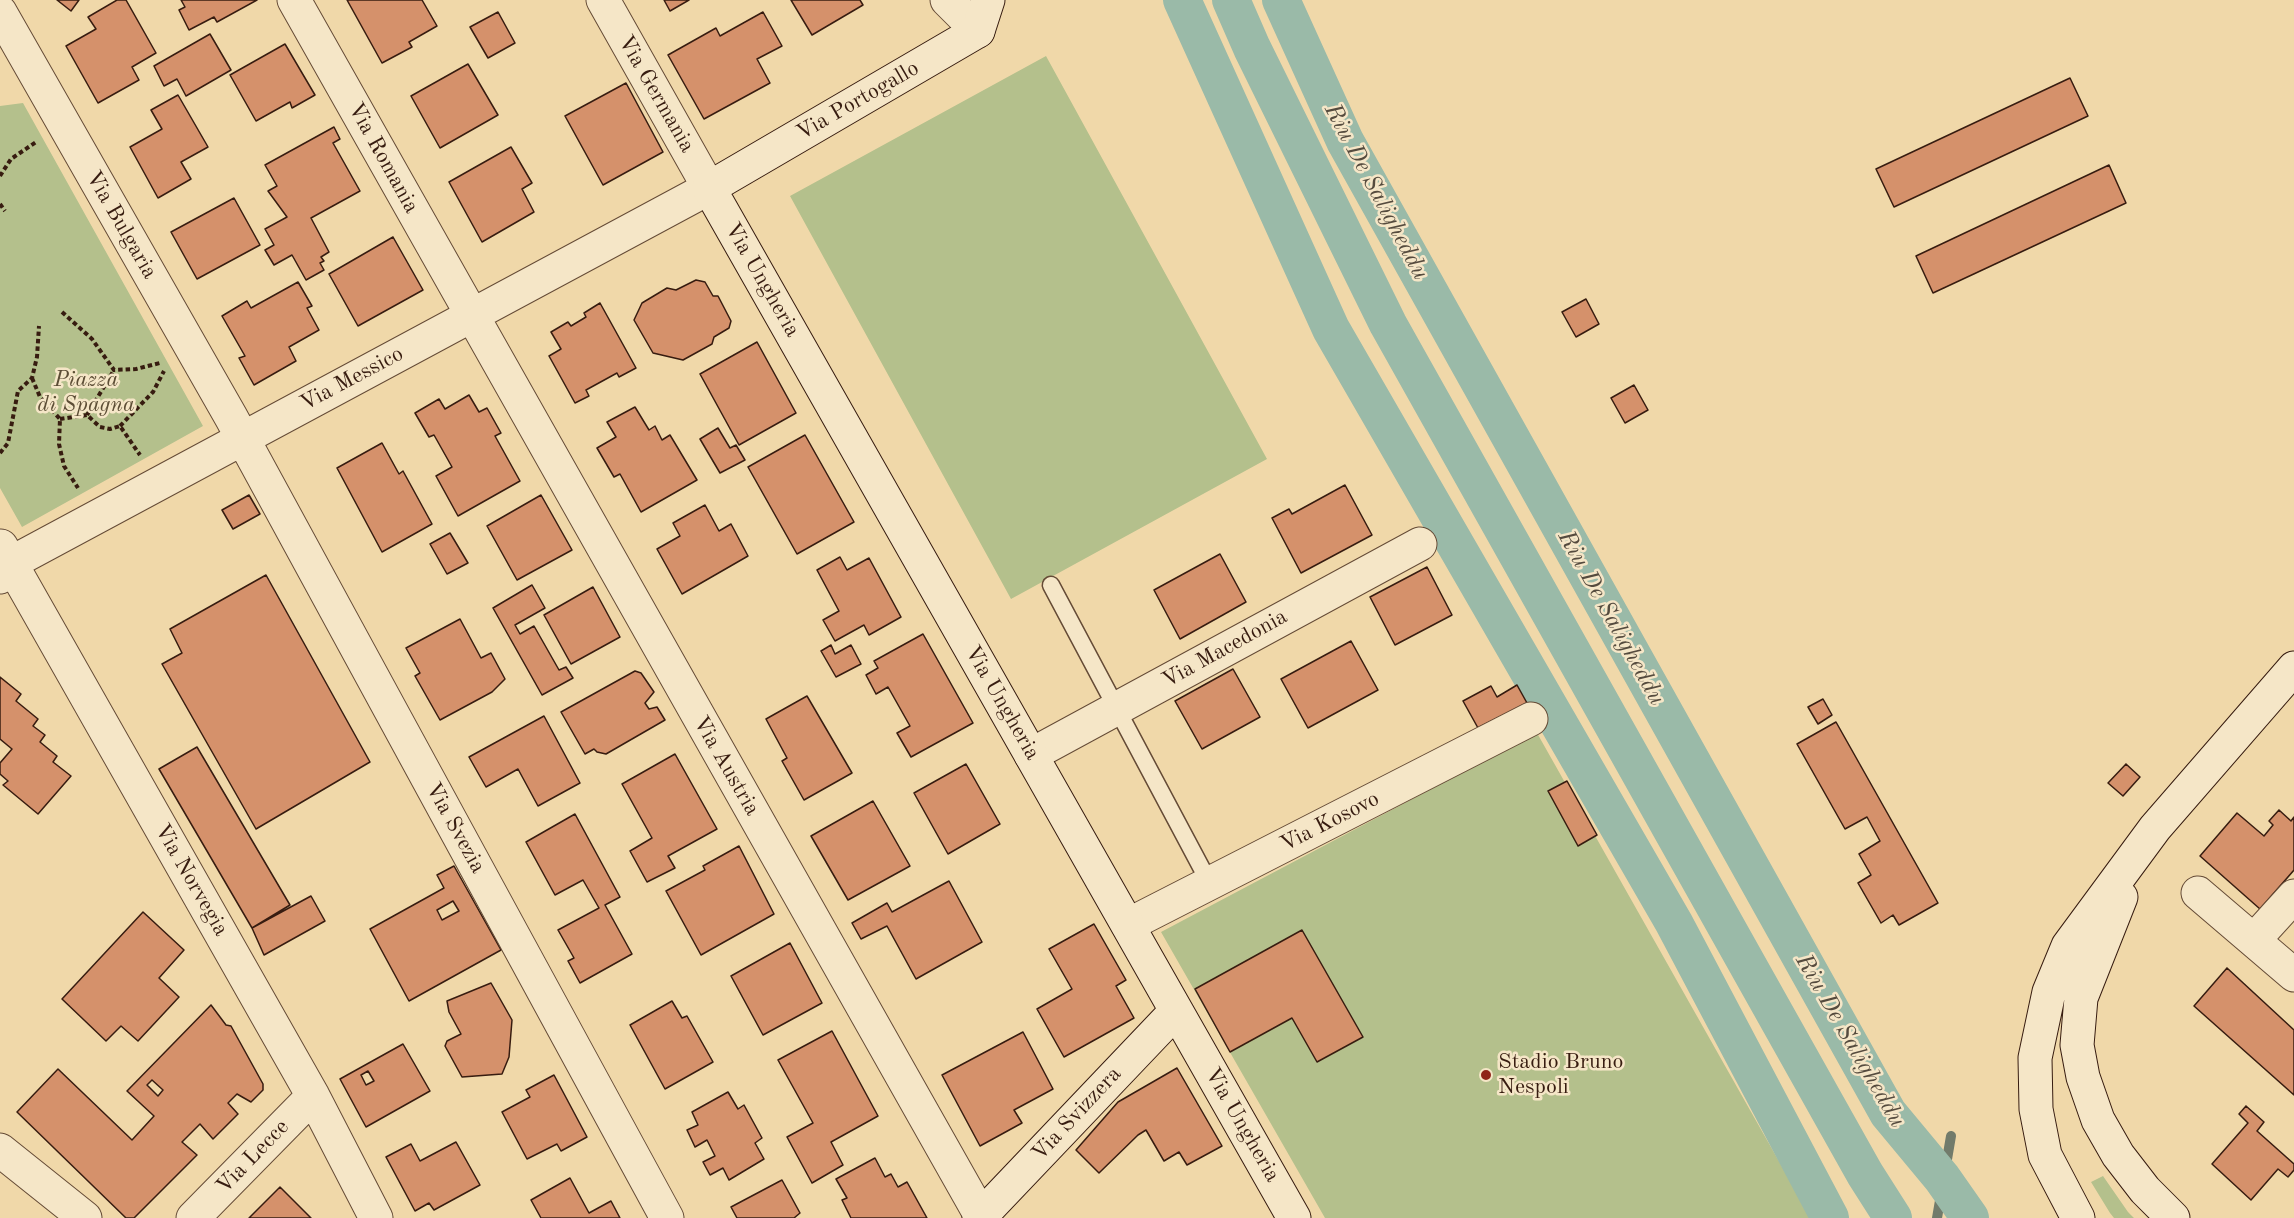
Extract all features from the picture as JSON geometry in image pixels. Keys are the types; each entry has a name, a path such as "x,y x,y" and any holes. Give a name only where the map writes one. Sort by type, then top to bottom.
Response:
{"street":[{"name":"Via Romania","path":"294,0 471,315"},
{"name":"Via Germania","path":"603,0 709,188"},
{"path":"947,0 978,31 988,0"},
{"name":"Via Bulgaria","path":"0,12 242,438"},
{"name":"Via Portogallo","path":"709,188 978,31"},
{"name":"Via Messico","path":"4,561 94,518 709,188"},
{"name":"Via Ungheria","path":"709,188 1294,1218"},
{"name":"Via Austria","path":"471,315 980,1217"},
{"name":"Via Svezia","path":"242,438 667,1218"},
{"name":"Via Macedonia","path":"1031,755 1420,544"},
{"name":"Via Norvegia","path":"4,561 313,1096 376,1218"},
{"path":"2078,1218 2045,1155 2036,1109 2035,1058 2049,992 2068,946 2156,828 2294,668"},
{"name":"Via Kosovo","path":"1128,925 1531,719"},
{"path":"2156,828 2114,913 2094,961 2081,998 2077,1045 2083,1077 2098,1120 2118,1155 2145,1190 2173,1218"},
{"path":"2198,893 2294,975"},
{"path":"2254,940 2294,896"},
{"name":"Via Svizzera","path":"980,1217 1176,1011"},
{"name":"Via Lecce","path":"193,1218 313,1096"},
{"path":"0,1150 85,1218"}],"lane":[{"path":"1051,585 1210,884"}],"path":[{"path":"0,176 11,159 22,150 65,126"},
{"path":"0,204 5,211"},
{"path":"62,312 92,339 114,370"},
{"path":"0,453 8,443 18,391 32,378 38,357 39,326"},
{"path":"87,415 100,427 110,429 120,426 153,392 169,363 114,370"},
{"path":"87,415 114,370"},
{"path":"32,378 40,397 60,419 59,444 63,466 73,478 94,518"},
{"path":"60,419 87,415"},
{"path":"120,426 128,434 157,484"}],"green space":[{"path":"1046,56 1267,459 1011,599 790,196"},
{"name":"Piazza di Spagna","path":"23,103 203,426 22,527 0,488 0,106"},
{"name":"Stadio Bruno Nespoli","path":"1537,733 1811,1218 1325,1218 1161,932"},
{"path":"2103,1176 2134,1218 2114,1218 2110,1213 2091,1182"}],"building":[{"path":"57,0 79,0 71,11"},
{"path":"117,0 126,0 156,53 132,67 139,80 98,103 66,46 96,29 88,17"},
{"path":"181,0 257,0 217,22 214,17 189,30 179,10 185,7"},
{"path":"347,0 422,0 437,26 409,42 412,47 382,63"},
{"path":"664,0 689,0 670,11"},
{"path":"791,0 860,0 863,5 812,35"},
{"path":"498,12 515,43 488,58 470,27"},
{"path":"763,12 782,46 757,59 770,83 704,119 668,55 716,28 720,36"},
{"path":"210,34 231,70 186,96 177,79 164,86 154,66"},
{"path":"285,44 315,95 292,108 290,102 256,121 230,75"},
{"path":"468,64 498,115 440,148 411,96"},
{"path":"2070,78 2088,116 1894,207 1876,169"},
{"path":"626,83 663,152 603,185 565,116"},
{"path":"178,95 208,147 181,162 191,179 158,198 130,147 162,129 151,110"},
{"path":"334,127 340,139 333,143 360,191 311,218 329,252 321,257 324,261 320,263 324,270 306,280 292,255 274,265 265,250 274,245 265,229 287,217 268,191 277,186 265,165"},
{"path":"511,147 532,183 522,189 534,212 482,242 449,182"},
{"path":"2109,165 2126,203 1933,293 1916,256"},
{"path":"234,198 260,245 197,279 171,232"},
{"path":"393,237 423,290 358,326 329,274"},
{"path":"696,280 705,282 713,296 718,296 731,321 729,328 714,337 712,344 683,360 653,353 634,320 642,303 667,288 676,290"},
{"path":"298,282 312,306 307,308 319,330 289,347 296,361 254,385 239,358 245,356 222,316 247,301 251,308"},
{"path":"1586,299 1599,324 1576,337 1562,312"},
{"path":"600,303 636,368 619,377 617,373 586,390 589,396 575,403 549,356 561,349 551,332 568,322 571,326 586,317 584,313"},
{"path":"757,342 796,413 739,445 700,374"},
{"path":"1634,385 1648,410 1625,423 1611,398"},
{"path":"469,395 479,412 487,408 501,433 495,436 520,481 458,516 436,476 452,467 434,435 429,437 415,413 439,399 445,409"},
{"path":"635,407 649,430 655,426 662,440 670,435 697,480 641,512 620,474 614,477 597,448 616,437 607,422"},
{"path":"718,428 730,448 736,445 745,460 720,473 700,439"},
{"path":"805,435 854,522 797,554 748,467"},
{"path":"382,443 399,474 403,471 432,524 382,552 337,468"},
{"path":"1345,485 1372,535 1301,573 1272,518 1289,509 1292,514"},
{"path":"249,495 260,514 233,529 222,510"},
{"path":"541,495 572,550 517,580 487,526"},
{"path":"705,505 719,531 731,524 748,556 682,594 657,549 680,536 673,523"},
{"path":"450,533 468,563 447,574 430,544"},
{"path":"1220,554 1246,602 1180,639 1154,590"},
{"path":"840,557 847,570 869,558 901,617 869,635 864,625 835,641 823,620 839,611 817,570"},
{"path":"1427,567 1452,615 1395,645 1370,597"},
{"path":"266,575 370,762 256,829 162,664 182,653 170,629"},
{"path":"532,585 545,608 515,625 520,634 534,626 559,670 566,667 573,678 542,695 493,608"},
{"path":"593,587 620,637 571,664 544,615"},
{"path":"460,619 481,658 491,653 505,679 492,692 440,720 415,676 420,673 406,648"},
{"path":"923,634 973,723 911,757 897,733 910,726 888,687 876,694 866,675 878,668 874,661"},
{"path":"1351,641 1378,690 1308,728 1281,679"},
{"path":"831,645 835,654 851,645 861,664 836,677 821,651"},
{"path":"1233,669 1260,717 1202,749 1175,701"},
{"path":"635,671 641,673 654,692 645,703 649,709 657,707 665,720 606,754 594,749 585,754 561,712"},
{"path":"0,677 21,694 16,701 38,719 33,726 45,735 40,742 57,756 53,762 71,776 38,814 3,785 8,781 0,774 0,763 12,749 0,739"},
{"path":"1517,685 1527,703 1478,728 1463,701 1491,686 1497,697"},
{"path":"807,696 852,773 804,800 782,761 787,758 766,719"},
{"path":"1823,699 1832,715 1818,724 1808,707"},
{"path":"544,716 580,783 538,806 518,769 486,787 469,757"},
{"path":"1836,722 1938,903 1899,925 1893,915 1881,923 1858,883 1871,875 1859,854 1880,841 1867,817 1845,829 1797,744"},
{"path":"197,747 290,905 252,928 159,769"},
{"path":"675,754 717,829 668,856 675,868 647,882 630,851 652,838 622,784"},
{"path":"966,764 1000,824 948,854 914,793"},
{"path":"2126,764 2140,777 2123,796 2108,783"},
{"path":"1567,781 1597,835 1578,846 1548,791"},
{"path":"873,801 910,866 848,900 811,836"},
{"path":"2279,810 2291,821 2294,817 2294,870 2260,909 2200,856 2237,813 2264,836 2273,825 2269,821"},
{"path":"575,814 620,897 605,905 632,954 580,983 568,961 574,958 558,930 599,908 583,880 555,895 526,842"},
{"path":"739,846 774,914 701,955 666,891 705,870 703,866"},
{"path":"454,866 501,950 409,1001 370,929 444,888 437,875","holes":["453,901 459,911 442,920 437,910"]},
{"path":"949,881 982,942 916,979 887,926 861,939 852,923 887,903 892,912"},
{"path":"311,896 325,921 264,955 252,928"},
{"path":"143,912 184,950 159,978 179,997 138,1041 121,1026 106,1041 62,999"},
{"path":"1094,924 1126,980 1116,986 1134,1018 1064,1057 1037,1009 1072,989 1049,949"},
{"path":"1302,930 1363,1037 1317,1062 1292,1018 1230,1052 1195,989"},
{"path":"790,943 822,1003 763,1035 731,976"},
{"path":"2227,968 2294,1030 2294,1095 2194,1006"},
{"path":"491,983 512,1020 509,1057 502,1074 462,1077 445,1046 447,1041 461,1034 449,1012 447,1001"},
{"path":"672,1001 682,1018 687,1016 713,1062 665,1089 630,1025"},
{"path":"211,1005 226,1025 231,1026 263,1084 263,1090 251,1102 237,1094 228,1103 238,1114 213,1139 200,1124 182,1142 197,1155 134,1218 126,1218 17,1112 58,1069 132,1140 154,1116 127,1091","holes":["152,1080 163,1090 158,1096 147,1085"]},
{"path":"832,1031 878,1116 831,1142 843,1165 812,1183 787,1137 813,1123 778,1060"},
{"path":"1023,1032 1053,1089 1014,1110 1022,1123 980,1146 942,1075"},
{"path":"403,1044 430,1091 366,1127 340,1079","holes":["368,1071 374,1081 366,1085 361,1075"]},
{"path":"1177,1068 1222,1146 1187,1165 1179,1152 1164,1161 1146,1130 1099,1173 1076,1150 1118,1102"},
{"path":"554,1075 587,1137 561,1151 557,1144 527,1159 502,1112 530,1097 526,1090"},
{"path":"728,1092 738,1109 744,1105 762,1138 755,1143 764,1159 729,1180 723,1168 710,1175 703,1162 715,1156 707,1140 695,1147 687,1130 698,1125 692,1112"},
{"path":"2246,1106 2264,1122 2257,1131 2294,1164 2294,1170 2288,1177 2278,1169 2251,1200 2212,1164 2248,1123 2239,1114"},
{"path":"456,1142 480,1185 434,1210 429,1203 415,1211 386,1157 411,1144 420,1161"},
{"path":"875,1158 885,1177 891,1174 898,1187 907,1182 927,1218 851,1218 842,1200 847,1198 836,1179"},
{"path":"570,1178 589,1213 611,1201 620,1218 541,1218 531,1200"},
{"path":"782,1180 800,1213 794,1218 737,1218 731,1207"},
{"path":"280,1187 311,1218 249,1218"}],"waterway":[{"name":"Riu De Saligheddu","path":"1182,0 1331,329 1674,923 1830,1218"},
{"name":"Riu De Saligheddu","path":"1231,0 1252,48 1388,324 1865,1174 1893,1218"},
{"name":"Riu De Saligheddu","path":"1281,0 1345,141 1888,1113 1942,1178 1970,1218"},
{"name":"Riu De Saligheddu","path":"1937,1218 1951,1136"}],"place":[{"name":"Stadio Bruno Nespoli","path":"1486,1075"}]}
